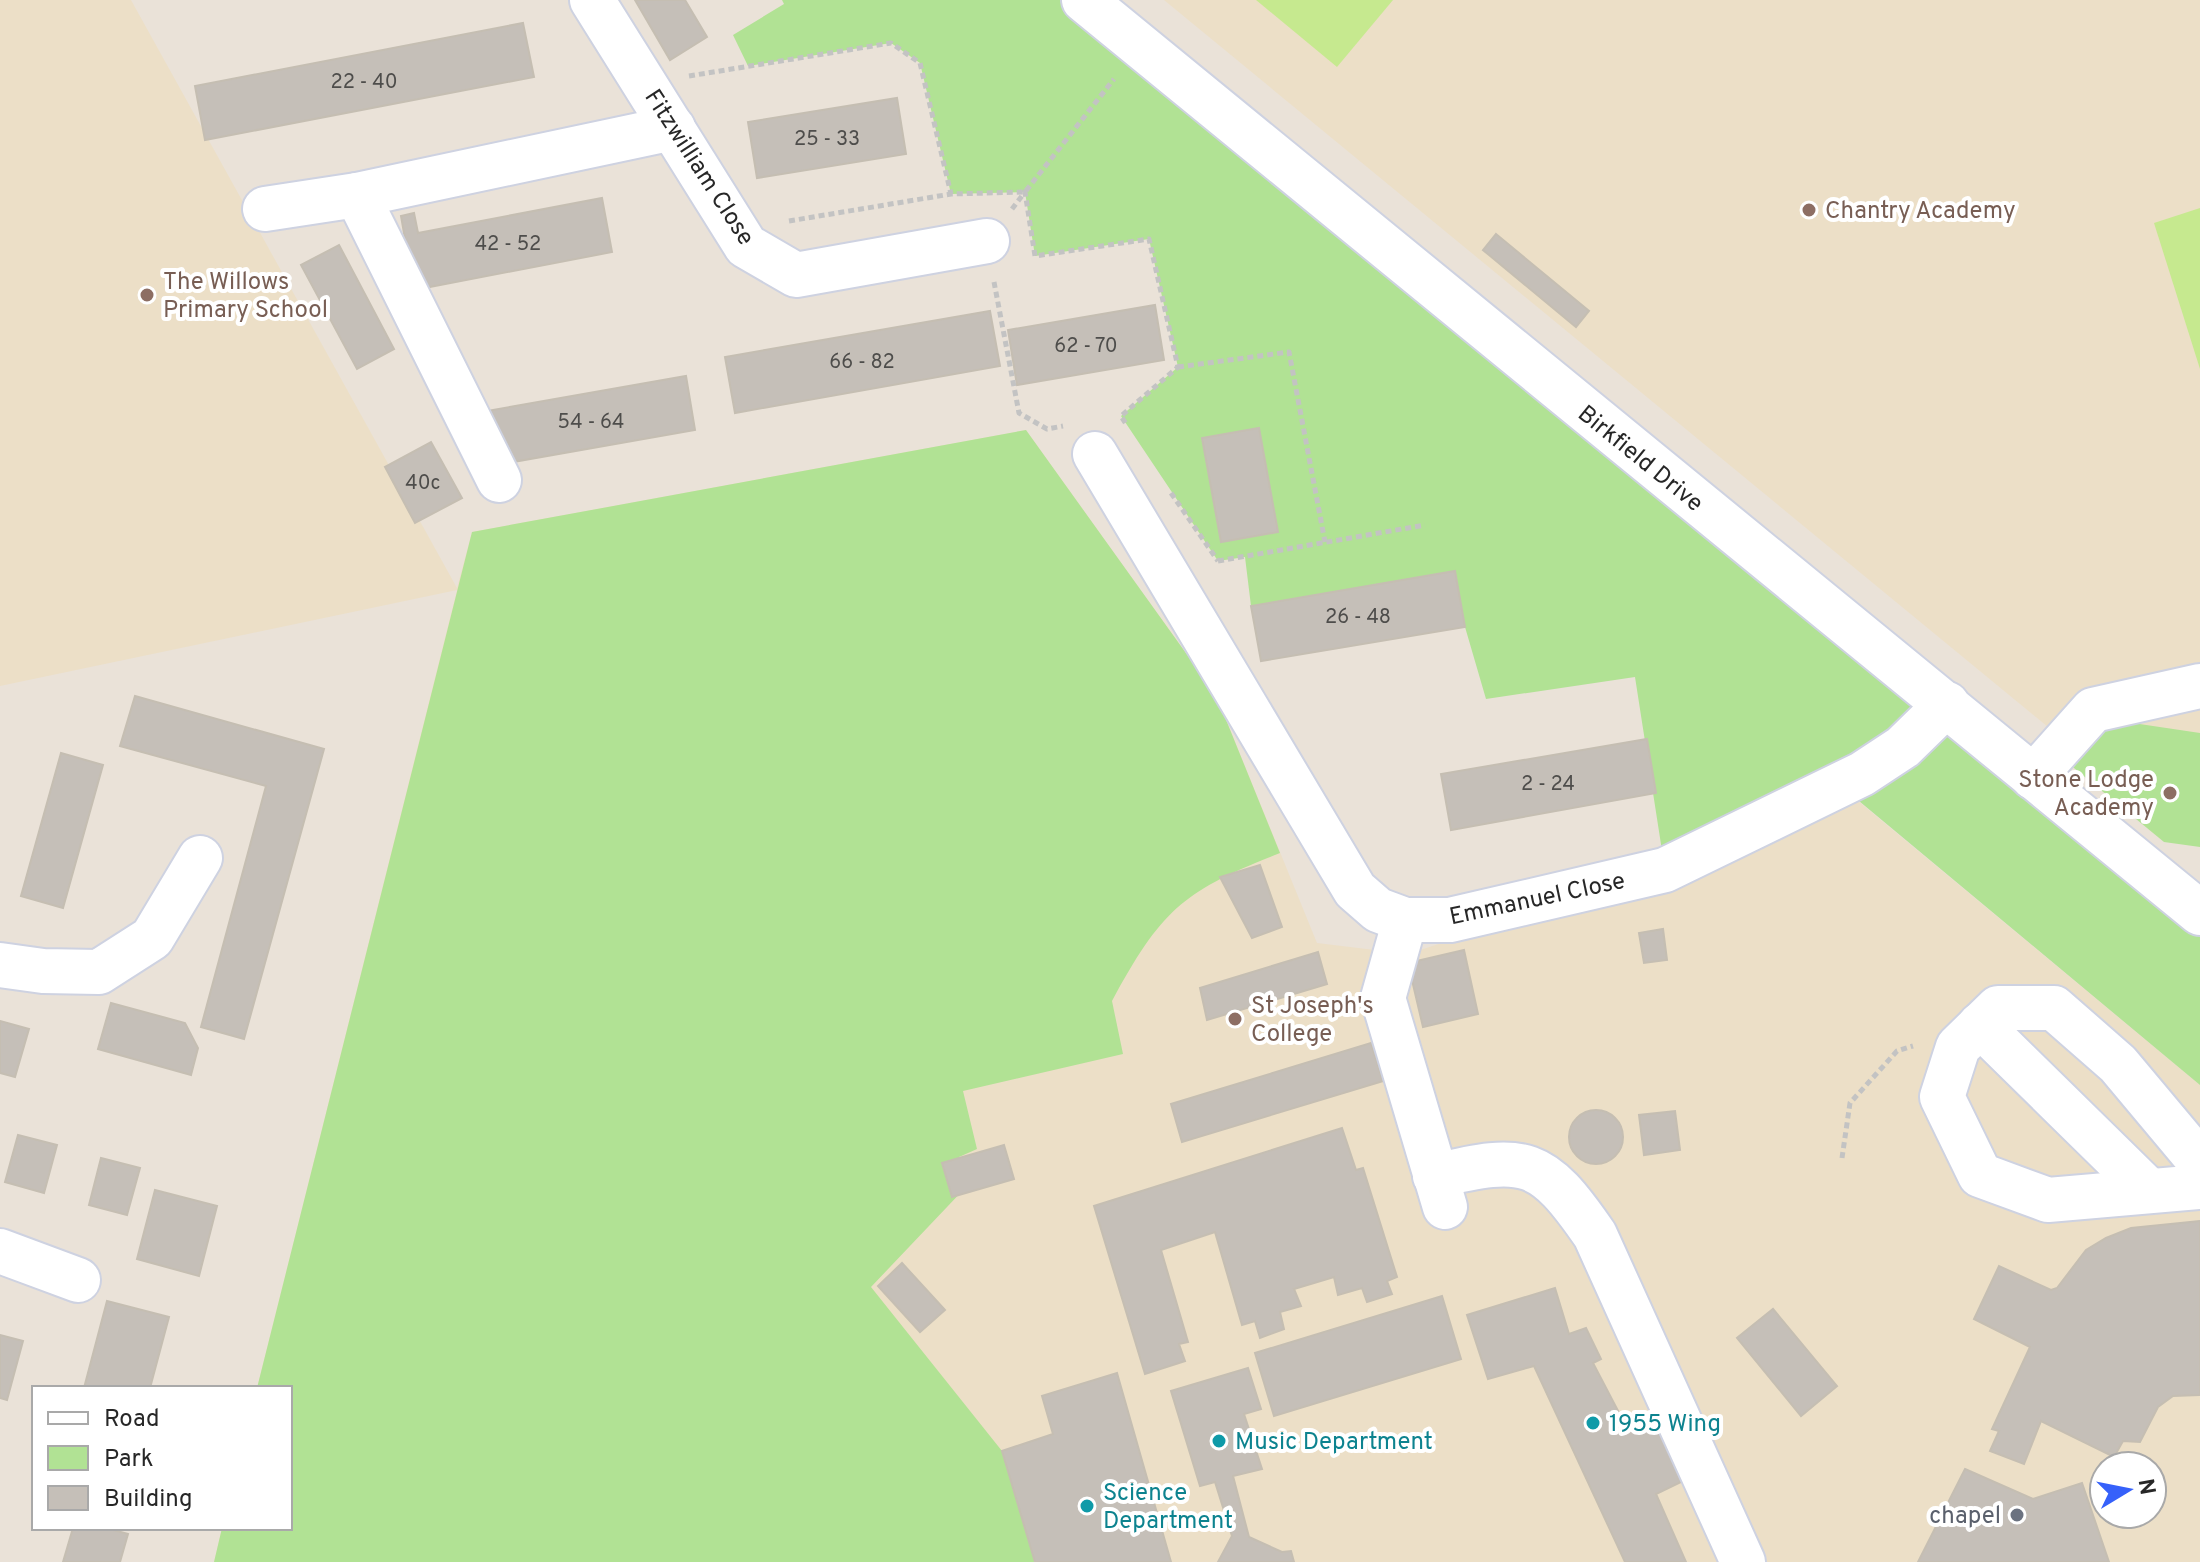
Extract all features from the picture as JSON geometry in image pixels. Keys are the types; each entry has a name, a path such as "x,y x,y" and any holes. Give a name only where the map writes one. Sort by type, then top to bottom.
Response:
{"street":[{"name":"Fitzwilliam Close","path":"592,0 746,246 796,275 987,241"},
{"name":"Birkfield Drive","path":"1084,0 2200,913"},
{"path":"265,209 357,195 673,128"},
{"path":"357,195 499,480"},
{"name":"Emmanuel Close","path":"1095,454 1355,890 1378,910 1405,920 1450,920 1665,870 1862,774 1903,747 1947,704"},
{"path":"2033,777 2093,710 2200,686"},
{"path":"0,965 43,971 99,972 152,938 200,858"},
{"path":"1405,920 1383,998 1440,1192 1487,1163 1520,1166 1546,1175 1565,1191 1595,1235 1743,1562"},
{"path":"2200,1162 2118,1064 2054,1008 1998,1008 1969,1036 1942,1097 1980,1175 2048,1200 2147,1189 2200,1187"},
{"path":"1969,1036 2147,1189"},
{"path":"0,1251 78,1280"}],"path":[{"path":"645,84 891,43 920,63 951,194"},
{"path":"1095,454 1081,424 1047,429 1019,413 987,241 1141,45"},
{"path":"737,230 951,194 1025,192"},
{"path":"1025,192 1035,256 1149,239 1178,367"},
{"path":"1129,429 1121,416 1178,367 1289,352 1325,542"},
{"path":"1169,490 1218,561"},
{"path":"1175,587 1218,561 1425,525"},
{"path":"1842,1158 1850,1103 1897,1051 1935,1039 1969,1036"}],"shaded area":[{"name":"St Joseph's College","path":"0,0 131,0 457,588 472,532 1026,430 1216,695 1317,943 1408,954 1665,870 1840,786 2200,1085 2200,1562 214,1562 222,1530 292,1530 292,1386 258,1386 457,590 0,686"},
{"name":"Chantry Academy","path":"1164,0 2200,0 2200,841 2081,746 2048,727"}],"green space":[{"path":"782,0 1084,0 2200,913 2200,1085 1841,786 1665,870 1635,677 1486,699 1465,627 1455,571 1251,606 1245,557 1218,561 1121,416 1178,367 1149,239 1035,256 1025,192 951,194 920,63 891,43 748,66 733,35 784,4"},
{"path":"1256,0 1393,0 1337,67"},
{"path":"2200,208 2200,369 2154,223"},
{"path":"1026,430 1216,695 1280,853 1197,892 1178,907 1146,944 1112,1001 1123,1054 963,1091 977,1149 959,1157 966,1187 871,1287 1002,1451 1035,1562 214,1562 222,1530 292,1530 292,1386 258,1386 472,532"},
{"name":"Stone Lodge Academy","path":"2106,719 2200,733 2200,847 2164,842 2057,754"}],"building":[{"path":"635,0 685,0 707,37 670,60"},
{"path":"523,23 534,77 205,140 195,86"},
{"path":"897,98 906,154 757,178 748,122"},
{"path":"602,198 612,252 414,290 401,216 414,213 418,233"},
{"path":"1496,234 1589,311 1576,327 1483,250"},
{"path":"339,245 394,349 357,369 301,265"},
{"path":"1155,305 1164,360 1017,385 1008,330"},
{"path":"990,311 1000,366 735,413 725,357"},
{"path":"686,376 695,430 496,465 487,411"},
{"path":"1259,428 1278,532 1221,542 1202,438"},
{"path":"431,442 462,498 415,523 385,467"},
{"path":"1455,571 1465,627 1261,661 1251,606"},
{"path":"135,696 324,749 244,1039 201,1027 266,786 120,746"},
{"path":"1647,739 1656,793 1451,830 1441,774"},
{"path":"61,753 103,765 63,908 21,896"},
{"path":"1260,865 1282,927 1252,938 1220,877"},
{"path":"1663,929 1667,960 1644,963 1639,933"},
{"path":"1464,950 1478,1014 1423,1027 1408,963"},
{"path":"1318,952 1327,984 1207,1020 1200,988"},
{"path":"111,1003 185,1023 198,1048 191,1075 98,1049"},
{"path":"0,1021 29,1029 15,1077 0,1073"},
{"path":"1371,1043 1383,1081 1182,1142 1171,1104"},
{"path":"1596,1110 1615,1118 1623,1137 1615,1156 1596,1164 1577,1156 1569,1137 1577,1118"},
{"path":"1675,1111 1680,1150 1644,1155 1639,1115"},
{"path":"1342,1128 1356,1170 1363,1168 1397,1277 1387,1281 1392,1294 1367,1302 1362,1288 1338,1295 1334,1277 1294,1289 1301,1306 1280,1312 1284,1329 1260,1338 1255,1321 1242,1325 1215,1232 1161,1250 1188,1342 1179,1344 1185,1361 1145,1374 1094,1206"},
{"path":"18,1135 57,1145 44,1193 5,1182"},
{"path":"1004,1145 1014,1179 952,1197 942,1163"},
{"path":"101,1158 140,1168 127,1215 89,1205"},
{"path":"155,1190 217,1206 199,1276 137,1259"},
{"path":"2200,1221 2200,1395 2173,1396 2158,1407 2140,1442 2123,1441 2118,1450 2100,1450 2041,1421 2024,1464 1990,1451 1999,1431 1992,1429 2030,1347 1974,1319 1999,1266 2051,1290 2057,1288 2086,1250 2131,1228"},
{"path":"902,1263 945,1310 920,1332 878,1286"},
{"name":"1955 Wing","path":"1555,1288 1569,1334 1586,1328 1601,1359 1593,1363 1628,1430 1655,1416 1685,1480 1656,1494 1686,1562 1625,1562 1534,1366 1488,1379 1467,1315"},
{"path":"1442,1296 1461,1359 1274,1416 1255,1353"},
{"path":"107,1301 169,1317 151,1386 85,1386"},
{"path":"1773,1309 1837,1386 1801,1416 1737,1338"},
{"path":"0,1335 23,1341 7,1400 0,1398"},
{"name":"Music Department","path":"1248,1368 1261,1409 1244,1414 1262,1469 1233,1476 1249,1537 1282,1552 1291,1551 1294,1562 1218,1562 1232,1536 1215,1482 1200,1486 1171,1391"},
{"name":"Science Department","path":"1117,1373 1171,1562 1035,1562 1002,1451 1053,1434 1042,1396"},
{"name":"chapel","path":"1965,1469 2033,1499 2082,1483 2088,1501 2088,1530 2098,1530 2109,1562 1918,1562"},
{"path":"72,1530 113,1530 128,1534 120,1562 63,1562"}],"place":[{"name":"Chantry Academy","path":"1809,210"},
{"name":"The Willows Primary School","path":"147,295"},
{"name":"Stone Lodge Academy","path":"2170,793"},
{"name":"St Joseph's College","path":"1235,1019"},
{"name":"1955 Wing","path":"1593,1423"},
{"name":"Music Department","path":"1219,1441"},
{"name":"Science Department","path":"1087,1506"},
{"name":"chapel","path":"2017,1515"}]}
